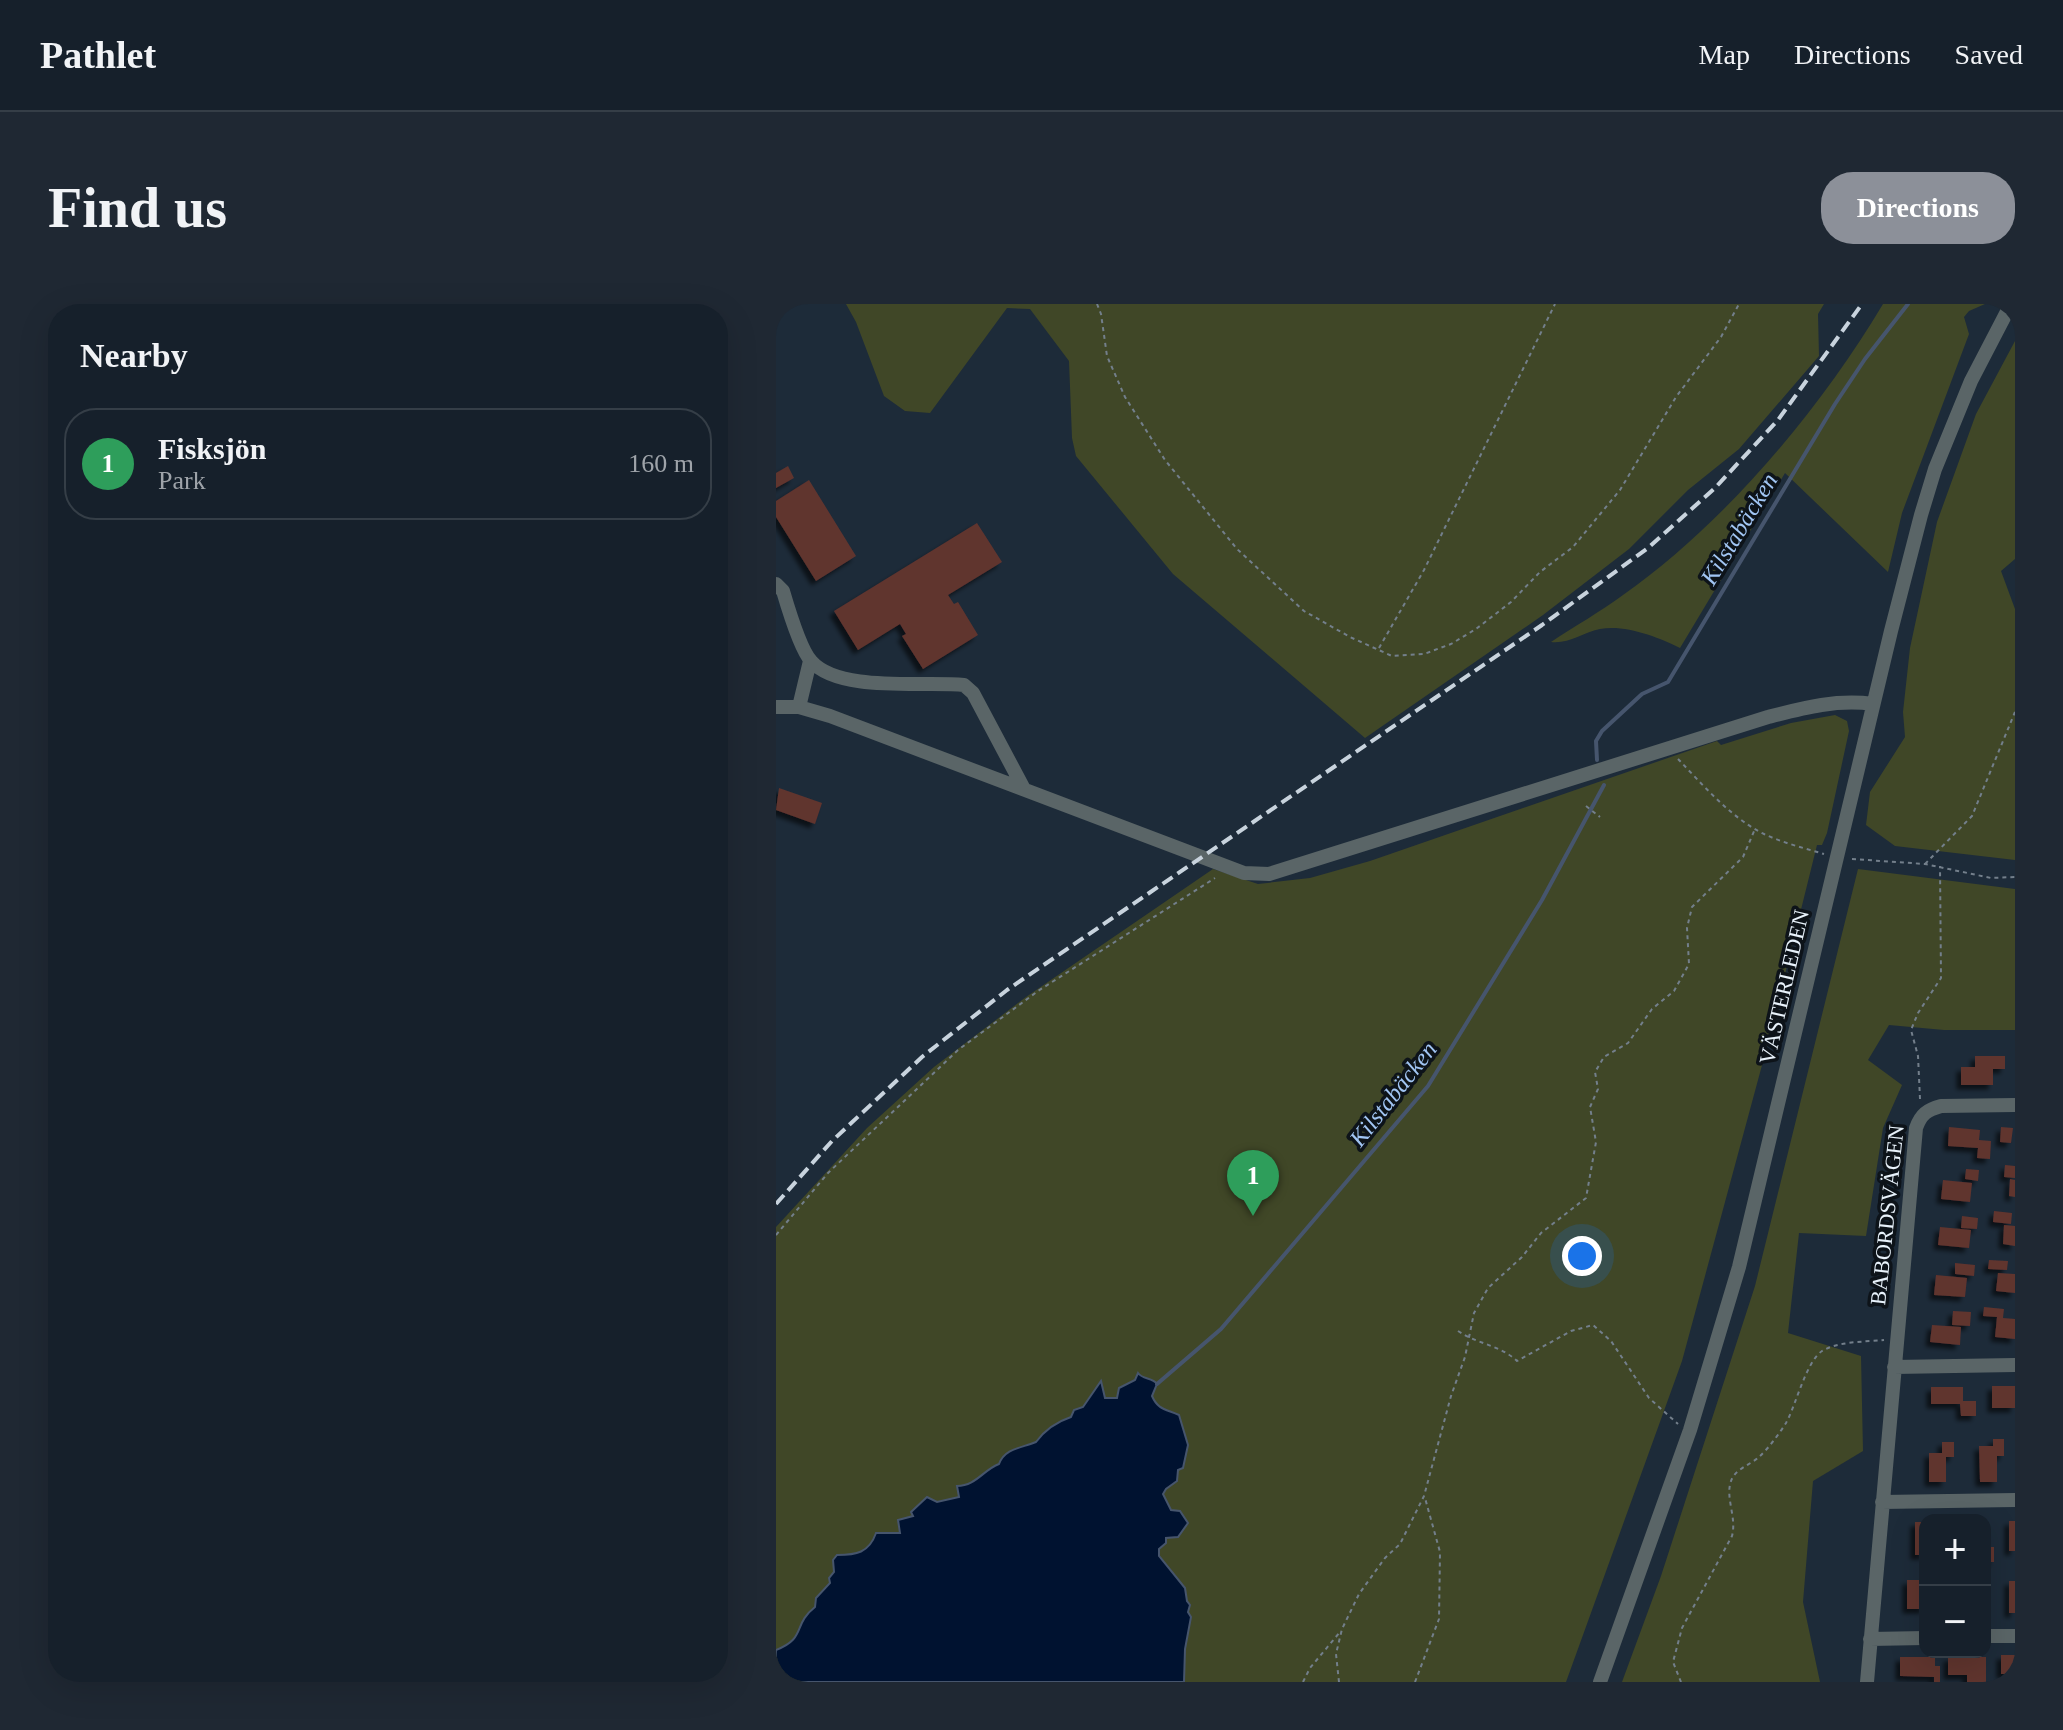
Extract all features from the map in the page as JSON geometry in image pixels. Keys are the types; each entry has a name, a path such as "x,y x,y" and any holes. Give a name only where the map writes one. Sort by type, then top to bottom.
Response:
{"street":[{"name":"VÄSTERLEDEN","path":"1600,1682 1690,1430 1739,1267 1873,704 1935,469 1971,381 2011,304"},
{"path":"776,584 783,591 810,661 828,674 850,680 964,685 973,693 1024,789"},
{"path":"799,707 810,661"},
{"path":"776,707 799,707 844,721 1244,873 1269,874 1802,708 1827,703 1873,704"},
{"name":"BABORDSVÄGEN","path":"1867,1682 1916,1128 1920,1116 1929,1109 1941,1106 2015,1105"},
{"path":"1894,1367 2015,1365"},
{"path":"1882,1502 2015,1500"},
{"path":"1991,1636 2015,1636"},
{"path":"1870,1639 1919,1638"}],"path":[{"path":"1097,304 1107,356 1125,397 1165,460 1237,549 1304,611 1392,656 1424,654 1451,644 1476,629 1573,547 1620,490 1676,397 1721,337 1739,304"},
{"path":"1378,650 1424,570 1555,304"},
{"path":"1925,864 1972,816 2015,712"},
{"path":"1668,748 1699,782 1755,829 1825,854"},
{"path":"1586,806 1600,817"},
{"path":"1339,1682 1336,1654 1342,1629 1359,1594 1385,1558 1400,1544 1424,1496 1474,1313 1488,1288 1522,1257 1541,1233 1586,1198 1596,1142 1590,1107 1598,1089 1595,1072 1604,1057 1628,1043 1652,1009 1674,991 1689,964 1687,928 1692,907 1743,857 1755,829"},
{"path":"1850,859 1940,866 1991,878 2015,877"},
{"path":"1920,1116 1920,1074 1911,1030 1918,1013 1941,978 1940,866"},
{"path":"776,1235 828,1173 958,1050 1038,991 1217,877"},
{"path":"1458,1331 1508,1352 1517,1361 1571,1331 1593,1325 1611,1341 1649,1398 1679,1425 1690,1430"},
{"path":"1681,1682 1673,1662 1682,1628 1732,1536 1736,1521 1730,1497 1731,1480 1744,1466 1758,1458 1785,1424 1813,1362 1821,1352 1857,1343 1897,1339"},
{"path":"1415,1682 1439,1619 1440,1552 1424,1496"},
{"path":"1303,1682 1310,1668 1342,1629"}],"green space":[{"path":"846,304 1824,304 1818,314 1819,356 1739,449 1688,490 1629,549 1543,615 1365,738 1173,574 1076,456 1072,438 1069,361 1030,309 1007,308 930,413 905,411 884,396"},
{"path":"1883,304 1985,304 1969,311 1964,317 1969,334 1902,513 1888,572 1785,473 1680,648 1652,636 1620,628 1600,629 1570,640 1551,642 1661,566 1733,499 1800,424"},
{"path":"2015,341 2015,559 2001,571 2015,609 2015,860 1895,846 1866,825 1870,792 1905,737 1903,712 1910,648 1937,522 1976,414"},
{"path":"1835,715 1847,721 1849,731 1827,833 1822,845 1817,845 1768,1043 1682,1361 1566,1682 776,1682 776,1227 867,1128 934,1067 1026,997 1213,869 1258,884 1310,878 1370,861 1717,741 1721,745 1791,723"},
{"path":"1858,869 2015,889 2015,1030 1944,1030 1889,1025 1868,1060 1902,1085 1883,1128 1866,1236 1799,1233 1788,1333 1861,1356 1863,1451 1813,1481 1803,1602 1820,1682 1622,1682 1661,1576 1755,1286"}],"water":[{"path":"1138,1373 1157,1384 1152,1396 1157,1404 1179,1415 1188,1445 1177,1481 1163,1494 1171,1510 1180,1511 1188,1523 1178,1537 1166,1538 1166,1543 1159,1549 1159,1556 1185,1588 1190,1605 1184,1682 776,1682 776,1650 792,1641 815,1607 816,1598 830,1583 829,1578 834,1572 833,1560 837,1555 861,1552 870,1545 876,1533 900,1533 898,1520 913,1516 911,1512 927,1497 937,1502 959,1497 957,1486 974,1481 999,1464 1005,1455 1036,1442 1051,1427 1071,1417 1074,1410 1083,1407 1101,1381 1105,1398 1117,1398 1119,1388 1135,1380"}],"building":[{"path":"788,466 794,478 776,488 776,473"},
{"path":"809,480 856,556 816,581 776,517 776,501"},
{"path":"977,523 1002,562 948,595 954,604 958,602 978,635 923,669 902,636 906,634 900,624 858,650 834,611"},
{"path":"779,788 822,803 815,824 776,810"},
{"path":"1975,1056 2005,1056 2005,1069 1993,1069 1993,1085 1961,1085 1961,1067 1975,1067"},
{"path":"1949,1127 1980,1130 1979,1140 1991,1141 1990,1159 1977,1158 1978,1148 1948,1146"},
{"path":"2001,1127 2013,1128 2011,1143 2000,1142"},
{"path":"2005,1165 2015,1166 2015,1178 2004,1177"},
{"path":"1966,1169 1979,1170 1978,1181 1965,1179"},
{"path":"2010,1179 2015,1180 2015,1197 2009,1196"},
{"path":"1943,1180 1972,1183 1970,1202 1941,1199"},
{"path":"1994,1211 2012,1213 2011,1224 1993,1222"},
{"path":"1962,1216 1978,1218 1977,1229 1961,1228"},
{"path":"2004,1225 2015,1226 2015,1246 2003,1244"},
{"path":"1940,1227 1971,1230 1969,1248 1938,1245"},
{"path":"1989,1260 2008,1261 2007,1270 1988,1269"},
{"path":"1955,1263 1975,1265 1974,1276 1955,1274"},
{"path":"1998,1273 2015,1274 2015,1293 1996,1291"},
{"path":"1936,1275 1967,1278 1965,1297 1934,1295"},
{"path":"1984,1307 2004,1309 2003,1318 2015,1319 2015,1339 1995,1337 1997,1317 1983,1316"},
{"path":"1953,1311 1971,1312 1970,1326 1952,1325"},
{"path":"1932,1325 1961,1327 1960,1345 1930,1342"},
{"path":"1992,1386 2015,1386 2015,1408 1992,1408"},
{"path":"1931,1387 1963,1387 1963,1401 1976,1401 1976,1416 1961,1416 1960,1404 1931,1404"},
{"path":"1993,1439 2004,1439 2004,1456 1997,1456 1997,1482 1980,1482 1979,1446 1993,1446"},
{"path":"1942,1442 1954,1442 1954,1457 1946,1457 1946,1482 1929,1482 1929,1453 1942,1453"},
{"path":"2009,1521 2015,1521 2015,1551 2009,1551"},
{"path":"1915,1522 1919,1522 1919,1555 1915,1555"},
{"path":"1991,1547 1994,1547 1994,1562 1991,1562"},
{"path":"1907,1580 1919,1580 1919,1609 1907,1609"},
{"path":"2009,1581 2015,1581 2015,1613 2009,1613"},
{"path":"2001,1655 2015,1655 2015,1674 2001,1674"},
{"path":"1900,1657 1935,1658 1935,1666 1940,1666 1940,1682 1934,1682 1934,1677 1900,1676"},
{"path":"1948,1658 1986,1658 1986,1682 1967,1682 1967,1675 1948,1675"}],"waterway":[{"name":"Kilstabäcken","path":"1597,760 1596,741 1602,731 1642,694 1668,682 1835,404 1908,304"},
{"name":"Kilstabäcken","path":"1157,1384 1221,1329 1428,1086 1542,900 1604,785"}],"railway":[{"path":"776,1204 832,1141 922,1057 1007,990 1542,625 1648,548 1715,488 1778,420 1862,304"}],"place":[{"name":"Fisksjön","path":"1253,1216"}]}
